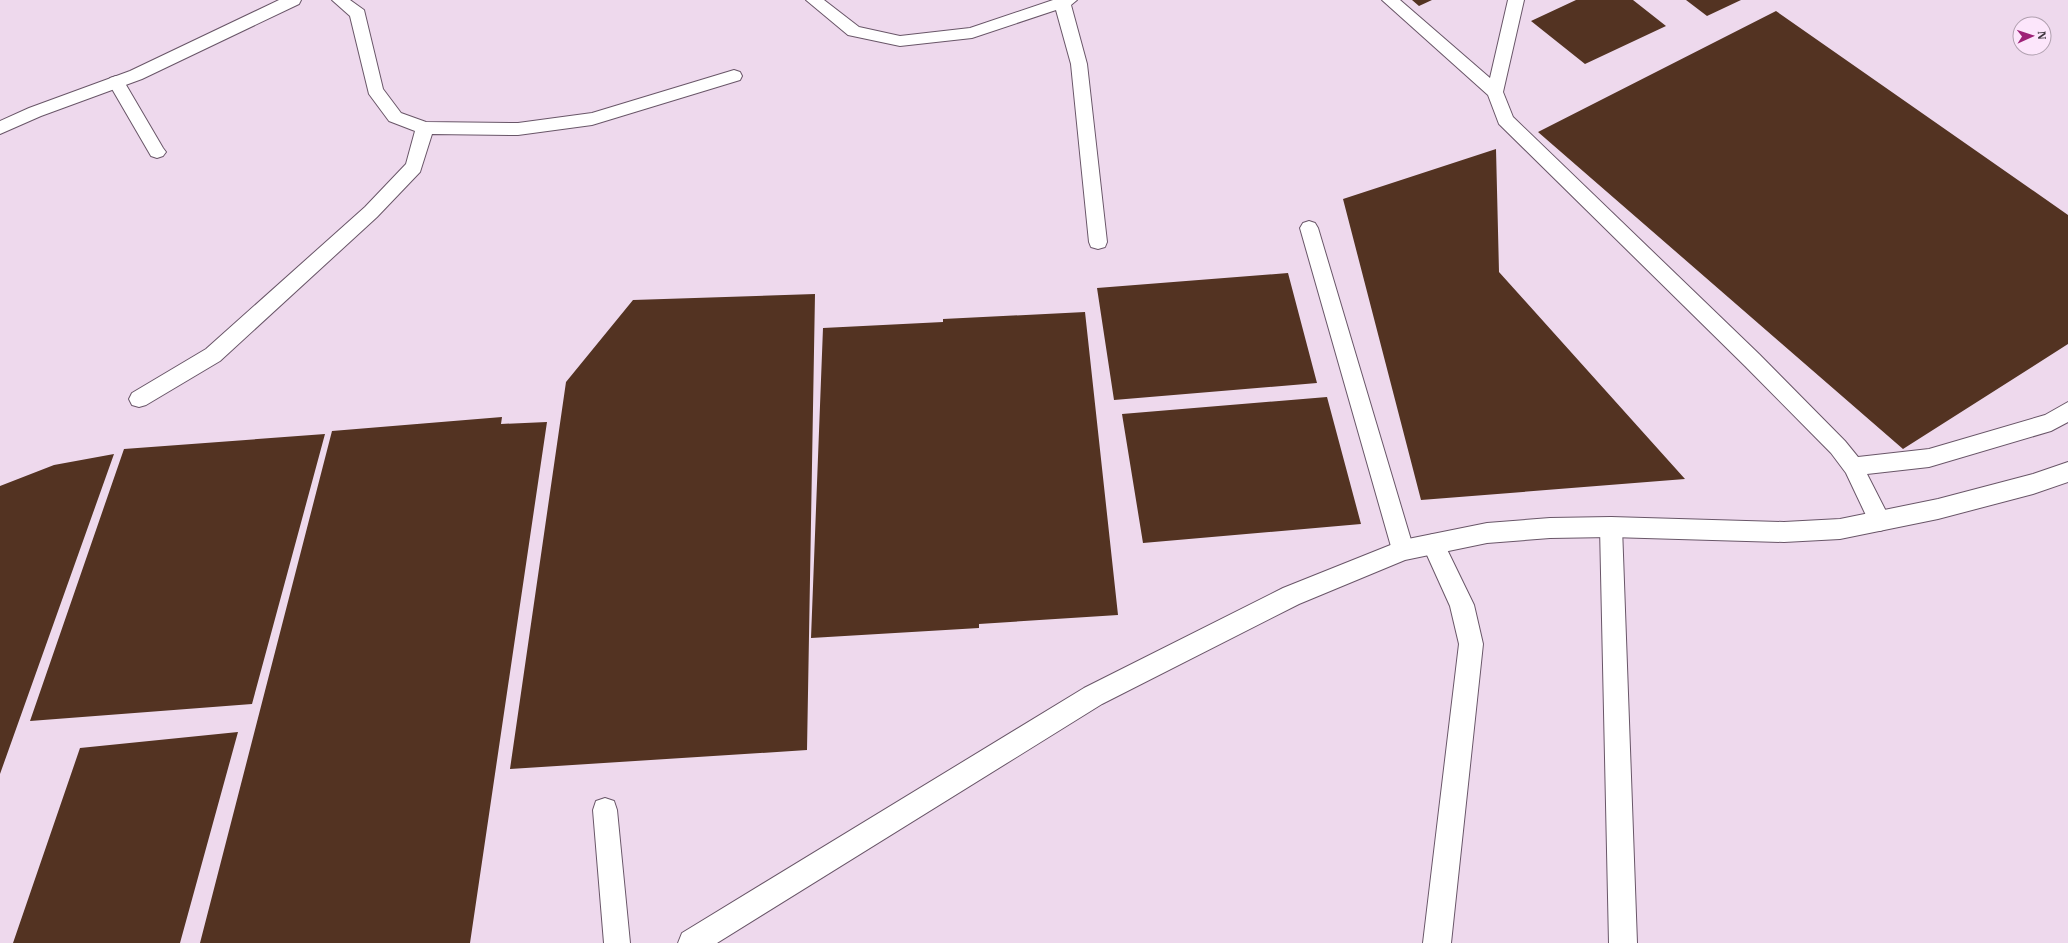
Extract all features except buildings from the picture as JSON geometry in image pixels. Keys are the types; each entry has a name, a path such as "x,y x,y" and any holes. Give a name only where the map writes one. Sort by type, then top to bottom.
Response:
{"street":[{"path":"0,128 35,112 136,75 293,0"},
{"path":"692,943 1093,696 1291,596 1403,550 1487,533 1550,528 1611,527 1784,532 1840,529 1938,509 2026,486 2068,472"},
{"path":"1611,527 1623,943"},
{"path":"1433,544 1462,605 1470,644 1437,943"}],"lane":[{"path":"340,0 358,14 374,90 395,117 425,128 518,129 592,119 734,76"},
{"path":"814,0 854,31 900,41 972,33 1066,1 1079,64 1098,242"},
{"path":"1390,0 1495,92 1505,120 1752,360 1838,447 1853,467 1880,521"},
{"path":"1495,92 1516,0"},
{"path":"116,82 157,152"},
{"path":"139,399 213,355 371,212 414,167 425,128"},
{"path":"1309,228 1403,550"},
{"path":"1853,467 1929,458 2051,422 2068,411"},
{"path":"605,810 617,943"}]}
